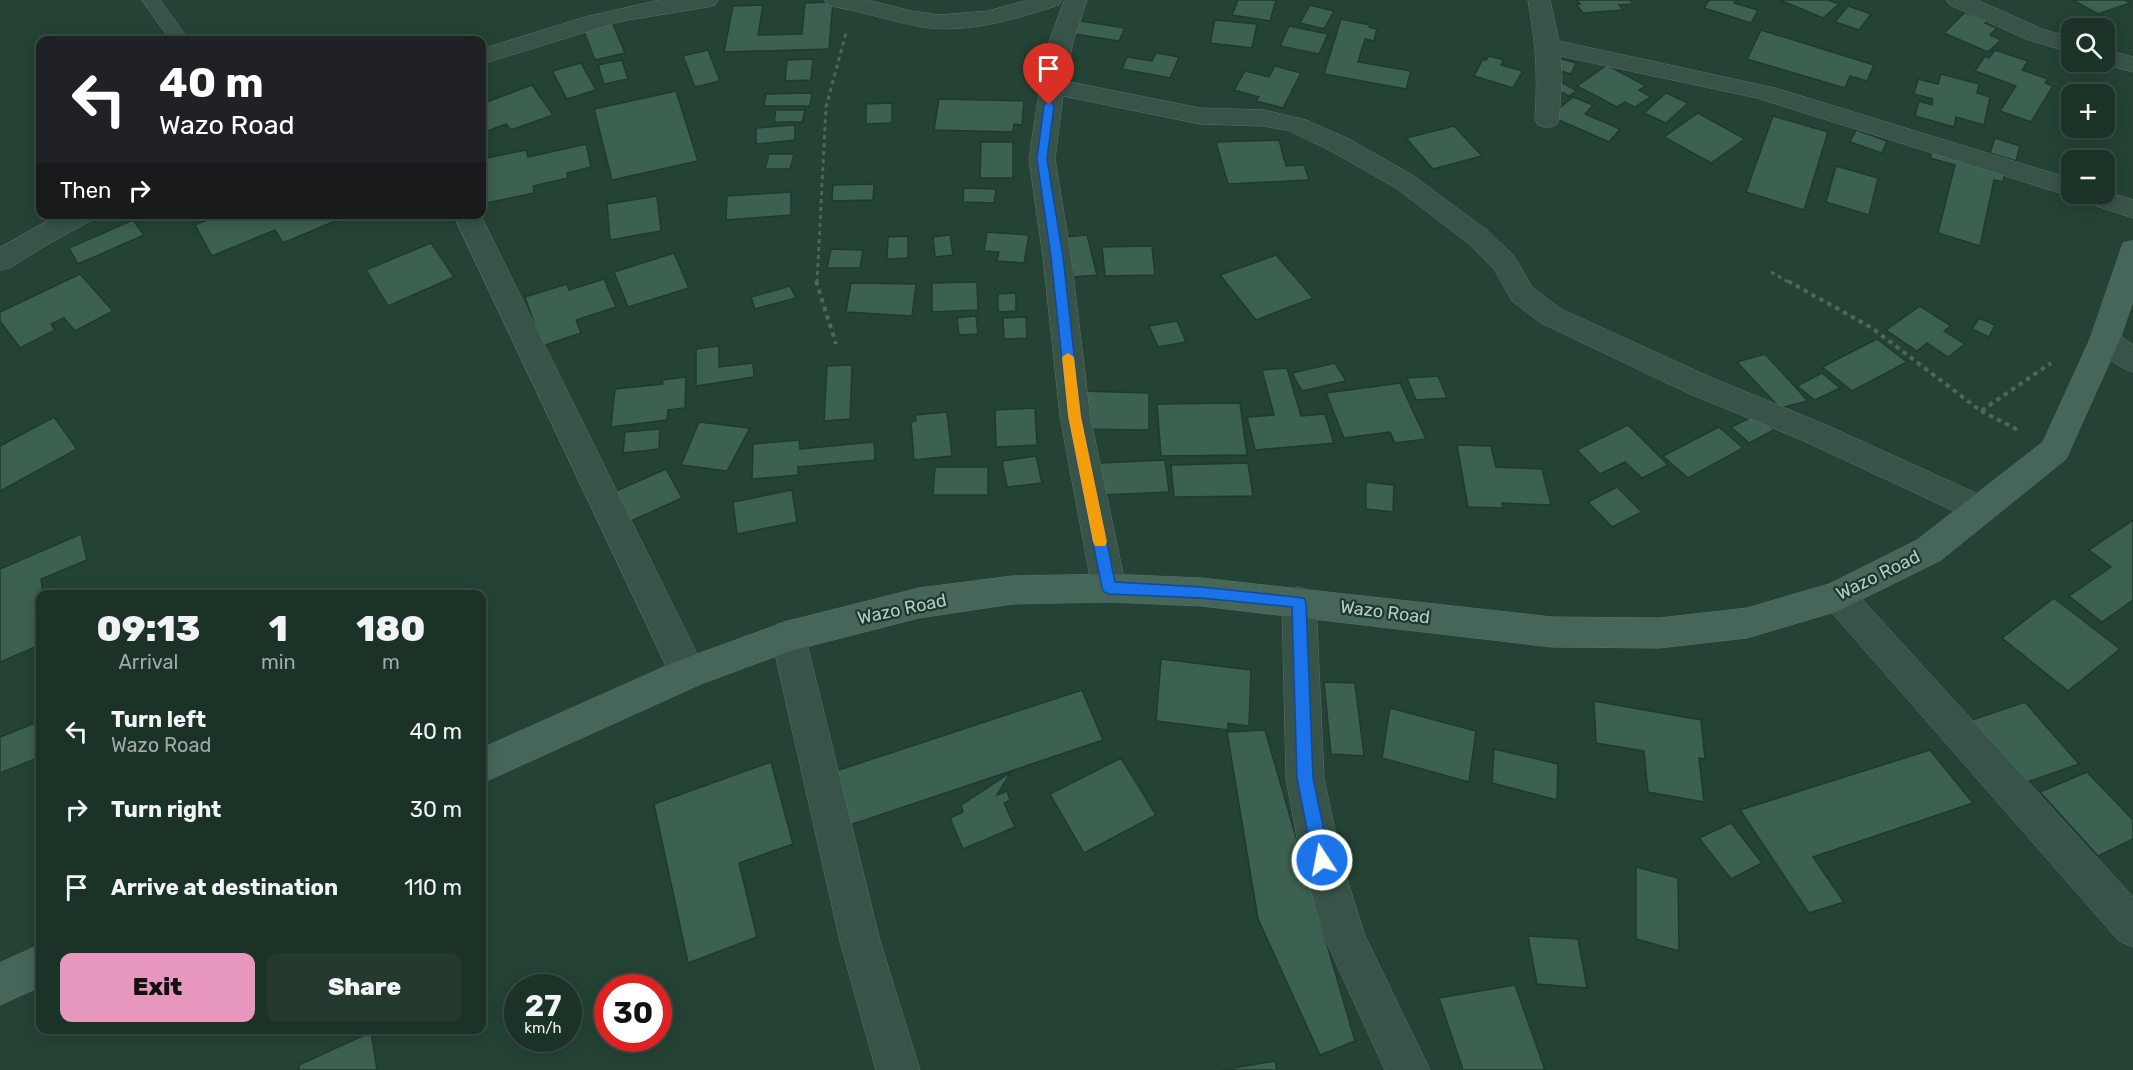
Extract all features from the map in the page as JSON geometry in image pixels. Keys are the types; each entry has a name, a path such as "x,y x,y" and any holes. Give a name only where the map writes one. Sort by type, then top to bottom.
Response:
{"main road":[{"name":"Wazo Road","path":"486,764 688,673 788,636 919,603 1012,590 1109,588 1201,592 1552,632 1659,633 1747,623 1839,596 1929,550 2055,450 2105,339 2125,285 2133,250"},
{"path":"0,984 36,968"}],"street":[{"path":"486,56 594,20 683,2 707,0"},
{"path":"845,1 923,20 970,21 1018,11 1051,0"},
{"path":"1076,0 1061,42 1052,86 1042,159 1057,257 1075,416 1109,588"},
{"path":"1539,0 1548,46 1550,76 1548,120"},
{"path":"1959,0 2034,34 2061,43"},
{"path":"1548,46 1767,93 1887,128 2061,185"},
{"path":"2115,59 2133,65"},
{"path":"1052,86 1200,116 1264,118 1297,125 1340,145 1405,182 1478,237 1504,263 1522,294 1551,316 1699,385 1815,433 1980,509"},
{"path":"2115,203 2133,208"},
{"path":"0,261 33,240 73,219"},
{"path":"468,219 688,673"},
{"path":"2105,339 2133,361"},
{"path":"1839,596 2133,927"},
{"path":"1299,602 1305,778 1322,860 1347,943 1408,1070"},
{"path":"788,636 860,941 898,1070"}],"lane":[{"path":"151,0 177,36"}],"path":[{"path":"836,344 816,280 826,107 845,1"},
{"path":"1771,273 1872,328 1981,411 2083,341 2105,339"}],"building":[{"path":"1238,0 1276,0 1270,21 1232,15"},
{"path":"1577,0 1630,0 1633,4 1619,5 1623,10 1583,13 1576,4 1580,4"},
{"path":"1709,0 1736,0 1734,3 1758,10 1751,23 1704,8"},
{"path":"1780,0 1828,0 1839,4 1823,18"},
{"path":"2073,0 2125,0 2130,3 2098,14"},
{"path":"833,2 829,49 724,52 733,6 763,5 758,35 802,34 805,3"},
{"path":"1310,5 1334,11 1324,29 1300,23"},
{"path":"1848,6 1871,14 1859,30 1835,22"},
{"path":"1965,12 1997,28 1990,35 2001,40 1988,52 1944,33"},
{"path":"1341,19 1370,25 1369,27 1377,29 1374,41 1365,39 1358,62 1411,71 1406,89 1324,74"},
{"path":"1074,20 1125,28 1119,41 1068,33"},
{"path":"1215,20 1257,24 1252,48 1210,43"},
{"path":"612,22 625,53 595,60 583,29"},
{"path":"1289,26 1328,34 1319,54 1280,46"},
{"path":"1761,30 1874,65 1867,81 1850,76 1845,88 1747,59"},
{"path":"708,50 720,81 695,87 683,56"},
{"path":"1995,50 2028,61 2022,70 2048,79 2045,83 2053,86 2031,122 2000,111 2016,86 1975,71 1985,56 1989,58"},
{"path":"1156,53 1179,57 1170,78 1122,69 1127,57 1152,61"},
{"path":"1489,56 1504,60 1501,65 1523,71 1513,88 1474,76 1483,59 1486,60"},
{"path":"1555,57 1576,63 1571,74 1550,68"},
{"path":"813,59 811,80 785,81 787,60"},
{"path":"622,60 628,79 604,84 598,65"},
{"path":"581,63 596,90 567,99 552,71"},
{"path":"1607,65 1646,86 1639,90 1651,97 1635,107 1625,102 1617,107 1577,86"},
{"path":"1275,66 1301,73 1283,108 1256,101 1259,97 1234,90 1245,71 1269,77"},
{"path":"1941,74 1979,84 1977,93 1990,97 1984,125 1956,117 1954,127 1915,116 1919,101 1932,105 1933,99 1914,94 1918,79 1938,84"},
{"path":"1557,80 1577,91 1569,96 1550,86"},
{"path":"532,85 553,115 511,130 506,124 486,132 486,102"},
{"path":"676,91 698,161 612,180 594,109"},
{"path":"812,93 810,106 764,106 766,94"},
{"path":"1666,93 1688,103 1666,123 1644,113"},
{"path":"1573,97 1593,105 1585,114 1620,129 1609,142 1550,116"},
{"path":"939,99 1024,101 1022,125 1014,124 1013,132 934,130"},
{"path":"892,103 892,123 866,124 866,104"},
{"path":"776,110 805,110 802,122 774,122"},
{"path":"1698,113 1745,139 1711,163 1664,137"},
{"path":"1773,116 1828,132 1804,210 1746,192"},
{"path":"795,125 795,140 756,144 756,128"},
{"path":"1454,126 1482,156 1433,169 1406,138"},
{"path":"1856,130 1887,141 1882,153 1850,142"},
{"path":"1995,138 2020,146 2016,161 1990,153"},
{"path":"1279,140 1286,166 1304,165 1309,180 1228,184 1216,142"},
{"path":"981,142 1013,142 1013,178 980,178"},
{"path":"586,144 591,167 567,173 568,178 533,186 534,193 486,203 486,158 526,150 528,157"},
{"path":"1933,147 2006,169 2003,182 1994,180 1980,246 1938,233 1955,165 1930,158"},
{"path":"769,154 794,154 790,169 765,169"},
{"path":"1836,166 1878,178 1869,215 1826,202"},
{"path":"874,184 873,200 832,201 833,185"},
{"path":"964,188 996,189 994,203 963,202"},
{"path":"791,192 791,215 726,220 727,196"},
{"path":"657,196 661,231 610,240 607,204"},
{"path":"210,219 340,219 283,243 275,230 212,256 195,225"},
{"path":"133,220 144,235 78,264 69,248"},
{"path":"987,232 1029,235 1024,263 997,261 999,252 984,251"},
{"path":"950,235 953,255 935,257 933,237"},
{"path":"1087,235 1097,275 1074,277 1065,237"},
{"path":"908,236 908,258 887,259 888,237"},
{"path":"431,243 454,277 388,306 366,270"},
{"path":"1152,246 1155,275 1105,276 1102,247"},
{"path":"831,249 863,250 860,268 827,268"},
{"path":"674,253 689,288 628,307 614,272"},
{"path":"1276,255 1313,298 1256,320 1220,275"},
{"path":"80,274 113,311 75,331 64,318 51,324 55,330 20,348 0,321 0,312"},
{"path":"604,279 616,307 576,320 581,333 542,346 525,297 567,284 569,290"},
{"path":"977,282 978,310 932,312 932,283"},
{"path":"851,283 916,284 912,316 846,312"},
{"path":"790,286 796,298 755,309 751,297"},
{"path":"1016,293 1016,311 998,312 998,294"},
{"path":"1920,306 1951,326 1944,331 1965,344 1948,357 1927,343 1917,351 1886,330"},
{"path":"976,316 978,334 959,335 957,318"},
{"path":"1026,317 1027,338 1004,339 1003,318"},
{"path":"1979,318 1995,325 1989,337 1972,329"},
{"path":"1177,321 1186,342 1158,347 1149,326"},
{"path":"1877,339 1907,362 1852,391 1822,367"},
{"path":"719,346 719,367 753,363 754,377 696,386 696,349"},
{"path":"1765,354 1808,401 1780,408 1737,362"},
{"path":"1335,363 1346,381 1302,391 1292,373"},
{"path":"852,365 850,419 824,421 827,366"},
{"path":"1287,368 1301,416 1325,414 1334,443 1255,450 1247,417 1274,415 1262,370"},
{"path":"1822,373 1840,388 1815,400 1797,386"},
{"path":"1438,376 1447,398 1416,400 1407,378"},
{"path":"686,377 685,408 668,410 667,420 611,427 615,389 663,384 662,380"},
{"path":"1400,383 1426,439 1395,443 1390,432 1344,438 1326,393"},
{"path":"1080,391 1149,393 1149,430 1079,429"},
{"path":"1240,403 1247,455 1161,456 1157,404"},
{"path":"1035,408 1037,445 996,447 995,410"},
{"path":"947,412 952,456 914,460 911,422 916,421 915,415"},
{"path":"1756,415 1774,430 1749,443 1731,427"},
{"path":"54,417 77,449 0,491 0,446"},
{"path":"699,422 750,428 727,471 681,465"},
{"path":"1628,425 1668,465 1642,478 1625,462 1600,474 1577,450"},
{"path":"1719,427 1743,448 1688,478 1663,456"},
{"path":"660,429 659,449 623,453 625,432"},
{"path":"799,440 800,449 874,442 875,460 798,467 798,475 752,479 753,444"},
{"path":"1457,445 1491,446 1496,467 1542,469 1551,505 1502,503 1503,508 1468,507"},
{"path":"1036,456 1042,483 1007,487 1002,461"},
{"path":"1165,460 1169,492 1102,495 1100,463"},
{"path":"1248,463 1253,496 1174,497 1171,465"},
{"path":"935,467 988,467 988,495 933,495"},
{"path":"666,469 682,498 631,521 616,491"},
{"path":"1366,482 1394,485 1393,512 1366,509"},
{"path":"1617,487 1642,512 1612,527 1588,502"},
{"path":"792,490 797,522 737,534 733,502"},
{"path":"2133,520 2133,600 2102,622 2069,596 2111,567 2089,550"},
{"path":"81,534 87,560 41,579 42,590 36,590 36,647 0,662 0,569"},
{"path":"2054,598 2120,649 2068,691 2002,638"},
{"path":"1161,659 1251,670 1249,726 1228,723 1228,730 1156,721"},
{"path":"1324,682 1355,683 1364,756 1331,754"},
{"path":"1082,690 1103,740 844,827 830,773"},
{"path":"1594,701 1701,720 1705,759 1699,758 1704,802 1648,792 1644,751 1596,743"},
{"path":"2025,702 2079,764 2021,784 1969,721"},
{"path":"1390,708 1476,731 1469,782 1382,758"},
{"path":"36,723 36,759 0,773 0,737"},
{"path":"1265,730 1355,1041 1320,1055 1258,919 1227,732"},
{"path":"1494,749 1558,764 1557,800 1492,783"},
{"path":"1930,750 1973,803 1813,857 1844,902 1809,913 1740,810"},
{"path":"1121,758 1156,815 1084,853 1050,794"},
{"path":"771,762 793,844 739,863 757,937 688,963 654,804"},
{"path":"1011,772 997,795 1007,791 1010,800 1004,803 1015,827 963,849 950,818 963,812 961,805"},
{"path":"2087,772 2133,820 2133,839 2098,856 2040,792"},
{"path":"1731,823 1762,863 1731,879 1699,838"},
{"path":"1636,867 1678,878 1679,951 1636,939"},
{"path":"1528,936 1578,939 1587,988 1537,984"},
{"path":"1515,985 1545,1070 1463,1070 1439,998"},
{"path":"367,1034 371,1034 377,1070 299,1070 299,1065"},
{"path":"1275,1061 1277,1070 1221,1070"}],"slow traffic":[{"path":"1068,357 1075,416 1100,542"}],"route":[{"path":"1049,105 1042,159 1057,257 1075,416 1109,588 1201,592 1299,602 1305,778 1322,860"}]}
